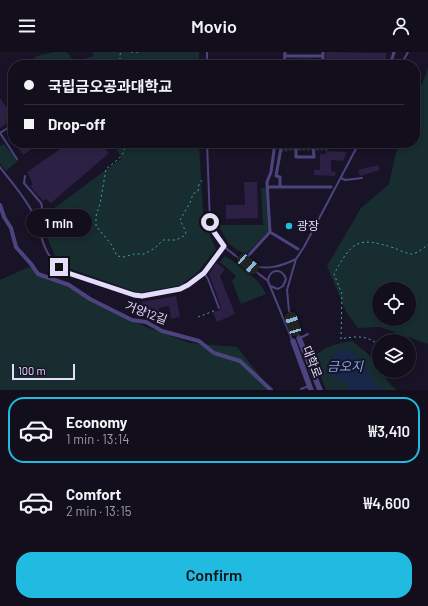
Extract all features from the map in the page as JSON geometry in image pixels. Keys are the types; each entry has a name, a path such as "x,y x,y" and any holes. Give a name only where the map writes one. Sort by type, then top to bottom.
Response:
{"street":[{"path":"285,54 323,54"},
{"path":"247,257 270,232 267,182 271,172 275,148"},
{"path":"280,187 280,177 276,176 281,148"},
{"path":"296,148 296,157 314,157 313,148"},
{"path":"274,155 280,155"},
{"path":"268,187 331,187"},
{"name":"거양12길","path":"0,205 4,217 11,228 16,247 38,274 69,285 90,299 132,320 146,322 162,331 199,341 214,353 240,361 271,390"},
{"path":"270,232 298,249"},
{"name":"대학로","path":"299,338 320,390"},
{"name":"대학로","path":"292,342 310,388"}],"lane":[{"path":"0,133 8,145"},
{"path":"10,148 17,159"},
{"path":"207,148 210,222 214,232 224,246 268,281 292,342 308,334"},
{"path":"287,290 296,259 304,247 357,148"},
{"path":"0,167 34,215 45,248 51,259 59,267 72,275 134,295 142,296 180,289 204,273 224,246"},
{"path":"25,176 24,183 41,203 42,207 41,211 34,215"},
{"path":"341,178 345,180 362,178"},
{"path":"248,264 267,268 284,264 296,259"},
{"path":"268,281 269,275 284,264"},
{"path":"276,271 284,274 290,311 299,338"},
{"path":"204,273 208,278 219,308"},
{"path":"270,286 278,289 283,286 286,281"},
{"path":"301,390 310,388"}],"path":[{"path":"131,52 138,52"},
{"path":"124,148 120,158 106,169 100,204 96,216 96,226 111,244 117,256 124,257 134,254 144,254 155,248 162,240 176,240 184,236 186,232 180,220 194,194 198,191 199,184 204,178"},
{"path":"372,340 362,337 341,339 342,294 334,274 341,260 354,246 361,242 375,242 411,254 420,251 428,245"},
{"path":"198,317 219,308"}],"green space":[{"path":"54,52 67,52 73,60 32,60 37,56"},
{"path":"92,52 199,52 199,60 81,60 94,56"},
{"path":"307,58 322,60 285,60"},
{"path":"428,68 428,344 416,340 416,334 400,334 380,327 358,328 346,312 327,266 361,208 389,184 398,148 420,148 420,90"},
{"path":"4,144 18,161 6,171 0,163 0,146"},
{"path":"115,148 199,148 203,213 210,236 216,249 198,272 181,285 139,293 71,269 55,256 43,228 53,209 122,158"},
{"path":"261,188 267,188 269,231 245,255 229,244 218,225 263,225"},
{"path":"225,256 253,277 266,294 241,304 232,281 236,276 220,262"},
{"path":"29,267 146,327 190,343 237,347 271,390 0,390 0,280"},
{"path":"352,341 372,358 372,378 386,378 397,390 326,390 315,361 316,355 328,347"}],"water":[{"name":"금오지","path":"343,349 353,352 356,355 381,390 350,390 348,384 333,377 329,369 330,361 335,354"}],"building":[{"path":"326,52 386,53 386,60 326,60"},
{"path":"0,98 8,109 8,122 0,128"},
{"path":"18,148 33,148 23,155"},
{"path":"62,148 105,148 109,153 51,203 46,199 43,201 30,186 33,184 27,172"},
{"path":"326,151 347,152 343,161 331,160 331,171 336,172 335,176 314,175 314,170 320,170 320,154 326,154"},
{"path":"378,165 380,170 360,176 358,170"},
{"path":"244,182 257,182 258,218 226,219 226,205 245,205"},
{"path":"216,263 225,269 220,276 235,314 217,322 213,312 220,310 221,307 209,274"},
{"path":"176,296 180,317 171,319 169,306 159,308 160,312 155,313 154,308 147,310 147,313 142,314 140,305 142,304 141,302"}],"tunnel":[{"path":"280,151 291,149 328,149"}],"place":[{"name":"광장","path":"289,226"}],"route":[{"path":"59,267 68,273 134,295 142,296 180,289 204,273 224,246 214,232 210,222"}]}
